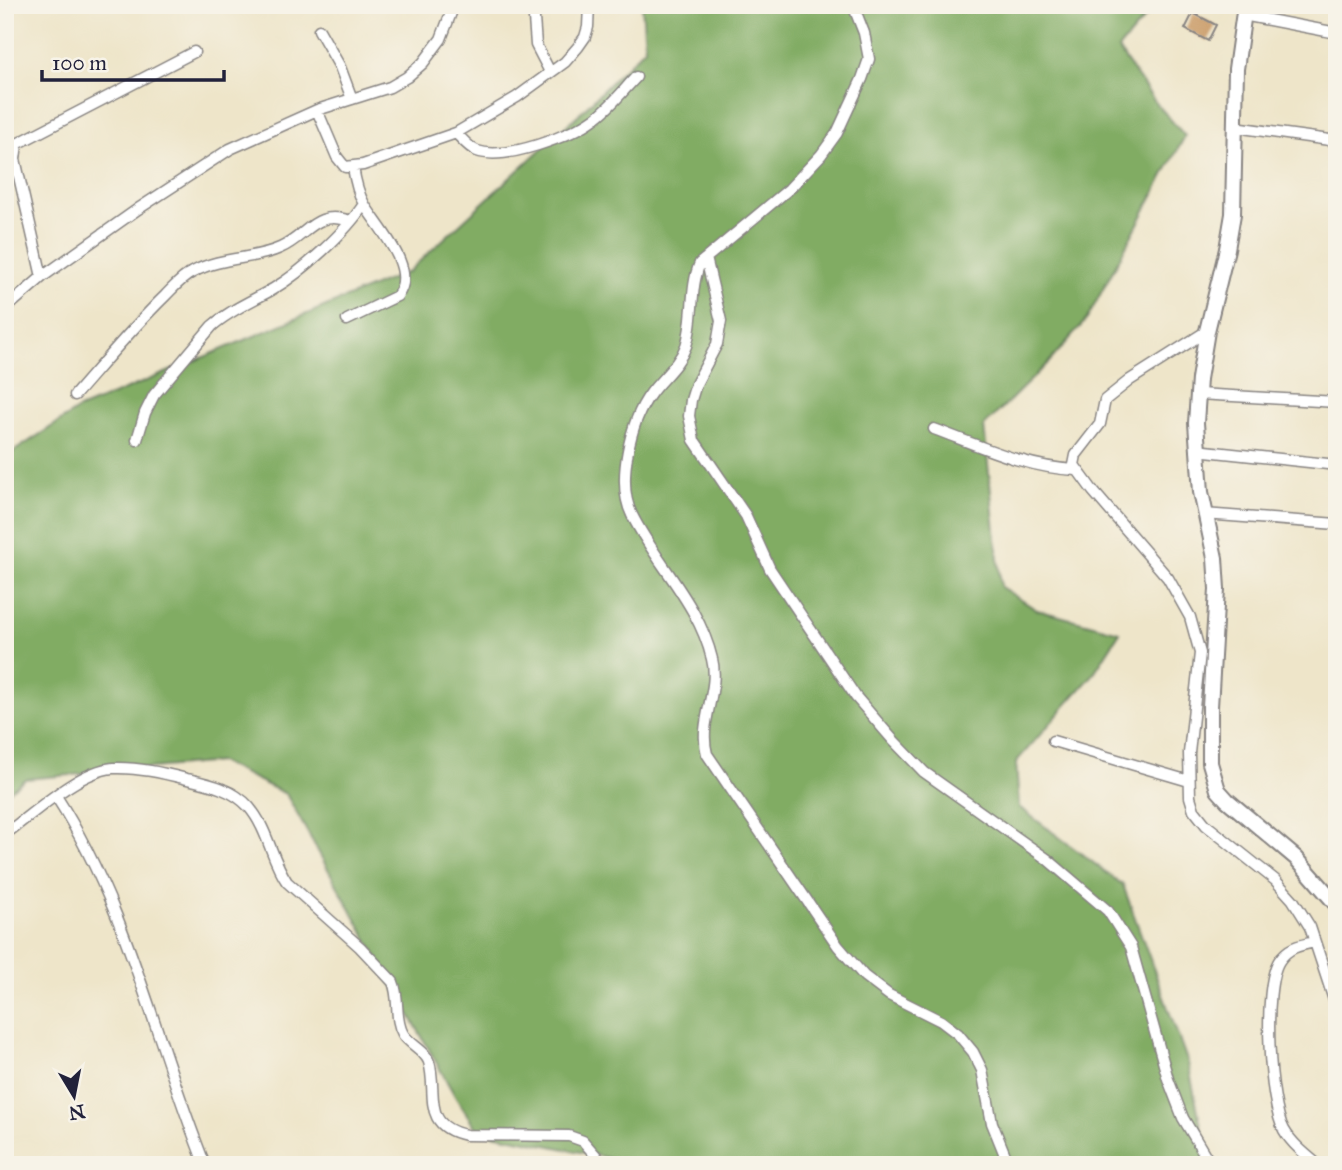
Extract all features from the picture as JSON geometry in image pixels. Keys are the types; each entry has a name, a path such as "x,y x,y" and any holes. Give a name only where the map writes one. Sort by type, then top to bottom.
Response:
{"street":[{"path":"5,309 42,277 138,209 230,149 317,110 390,87 407,77 424,63 441,39 454,5"},
{"path":"533,5 536,45 550,72"},
{"path":"317,110 341,164 345,167 353,167 456,133 517,97 565,62 586,37 589,5"},
{"path":"853,5 864,33 869,59 863,79 837,133 821,155 789,189 700,263 696,273 686,347 679,360 650,394 638,416 627,455 626,488 631,512 660,563 682,589 708,645 714,675 705,729 704,744 707,754 838,946 864,976 889,995 942,1021 958,1034 973,1052 982,1070 992,1123 1009,1165"},
{"path":"1336,904 1296,858 1227,800 1218,790 1213,778 1209,735 1217,589 1215,558 1204,514 1196,450 1198,394 1208,331 1233,214 1236,69 1244,10 1337,33"},
{"path":"319,30 340,67 352,99"},
{"path":"42,277 15,159 17,144 194,51"},
{"path":"456,133 475,150 486,152 534,146 579,130 597,117 636,77"},
{"path":"1235,127 1337,141"},
{"path":"347,320 397,296 404,280 404,271 394,251 364,204 353,167"},
{"path":"137,440 154,395 212,326 295,275 314,260 364,204"},
{"path":"75,395 153,307 194,271 235,257 269,253 284,247 311,225 322,220 339,217 350,221"},
{"path":"706,258 721,321 717,344 695,384 691,400 689,416 694,440 746,516 769,569 856,697 893,740 924,772 1046,859 1108,911 1131,947 1168,1079 1183,1118 1211,1165"},
{"path":"1208,331 1130,380 1105,400 1096,430 1074,461 1076,470 1168,578 1190,617 1200,653 1189,753 1189,780 1190,797 1200,819 1275,880 1293,900 1310,927 1337,1009"},
{"path":"1198,394 1337,402"},
{"path":"934,429 1027,463 1054,470 1076,470"},
{"path":"1196,450 1337,465"},
{"path":"1204,514 1337,524"},
{"path":"1053,741 1189,780"},
{"path":"5,834 84,778 111,768 153,771 180,777 215,785 238,797 247,805 265,833 287,883 360,947 393,982 400,1027 426,1055 433,1107 443,1125 452,1132 466,1135 569,1136 583,1141 604,1165"},
{"path":"56,796 93,861 123,929 181,1104 205,1165"},
{"path":"1315,942 1288,950 1277,964 1271,1002 1269,1045 1278,1115 1289,1138 1318,1165"}],"green space":[{"path":"642,5 1156,5 1118,49 1156,103 1185,136 1087,319 1051,360 984,426 1001,587 1037,610 1120,632 1092,676 1016,762 1019,807 1123,885 1188,1063 1209,1165 643,1165 478,1131 455,1096 286,794 220,762 25,779 5,794 5,457 79,409 408,272 579,114 645,48"}],"building":[{"path":"1193,13 1216,25 1208,41 1185,29"}]}
